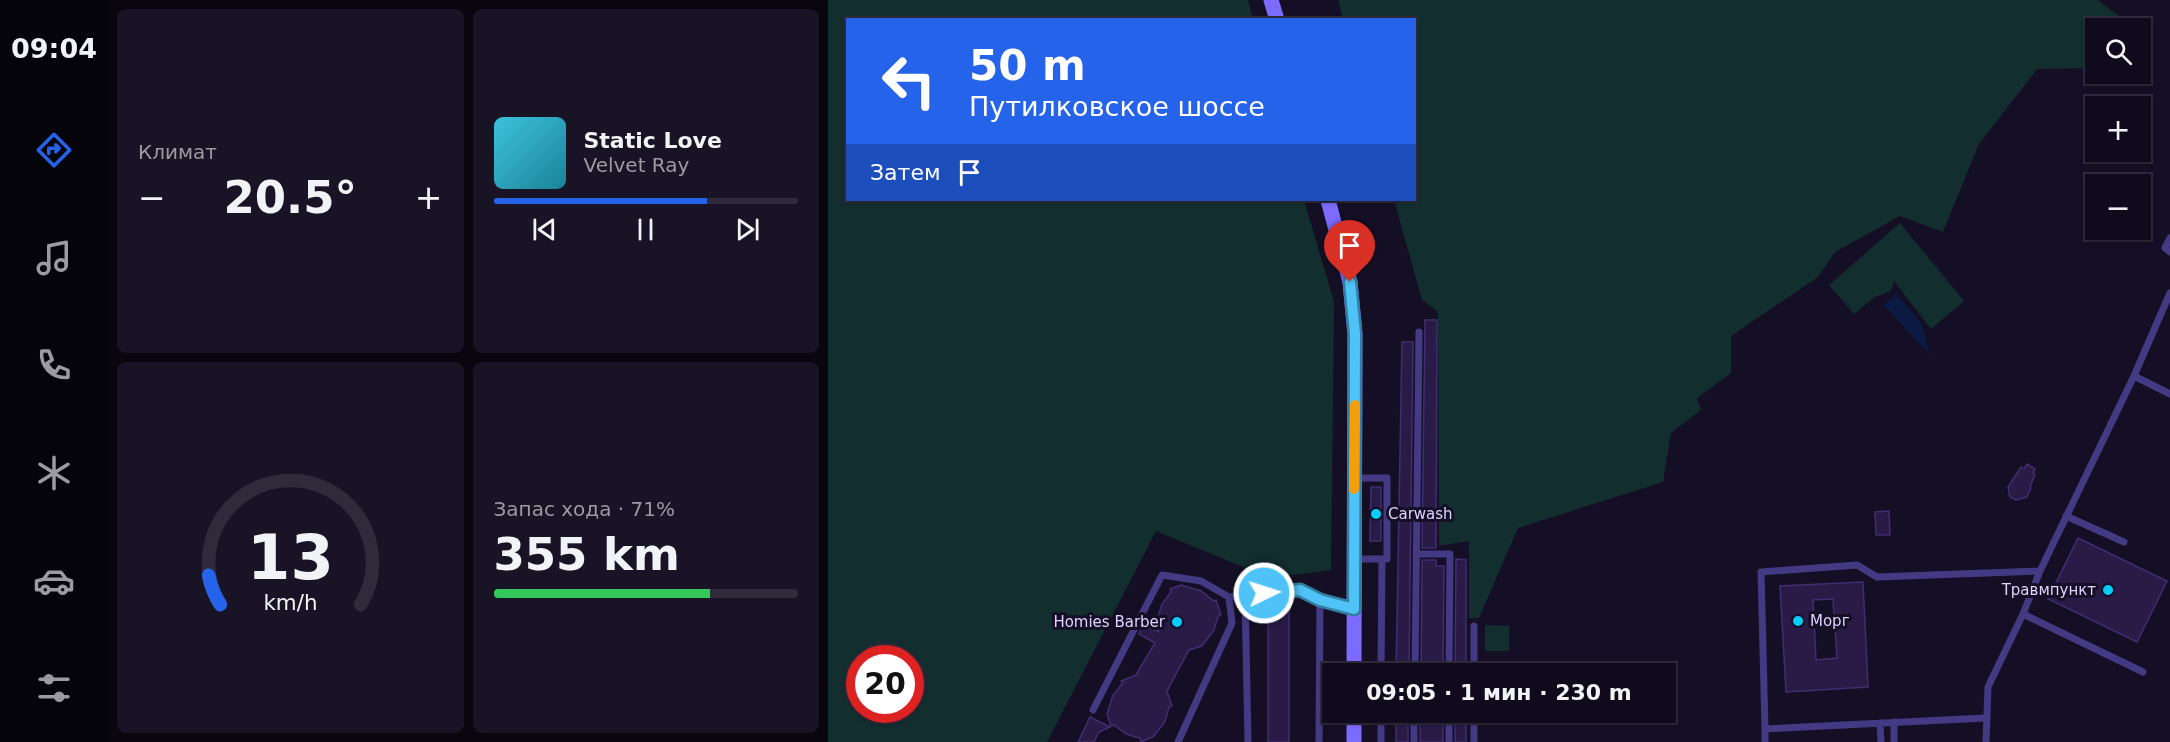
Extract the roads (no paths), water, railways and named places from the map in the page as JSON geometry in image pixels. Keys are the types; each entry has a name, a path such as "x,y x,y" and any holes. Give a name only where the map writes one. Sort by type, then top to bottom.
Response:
{"main road":[{"path":"1271,0 1276,18"},
{"path":"1328,201 1350,282 1354,324 1354,663"},
{"path":"1354,723 1354,742"}],"lane":[{"path":"2170,238 2165,248 2170,252"},
{"path":"1986,742 1985,718 1988,687 2024,614 2040,571 2134,376 2170,293"},
{"path":"1414,663 1419,332"},
{"path":"2134,376 2170,394"},
{"path":"1354,478 1387,478 1387,559 1354,559"},
{"path":"2066,516 2124,542"},
{"path":"1417,554 1450,554 1449,663"},
{"path":"1381,663 1382,559"},
{"path":"1765,742 1761,572 1857,565 1877,578 2040,571"},
{"path":"1093,710 1162,575 1201,581 1229,597 1300,590 1320,600 1354,609"},
{"path":"1245,594 1248,742"},
{"path":"1178,742 1232,623 1229,597"},
{"path":"1319,742 1320,600"},
{"path":"2024,614 2143,672"},
{"path":"1474,626 1474,663"},
{"path":"1765,729 1985,718"},
{"path":"1894,722 1894,742"},
{"path":"1381,723 1381,742"},
{"path":"1414,723 1414,742"},
{"path":"1449,723 1449,742"},
{"path":"1474,723 1474,742"},
{"path":"1880,723 1881,742"}],"water":[{"path":"1896,294 1922,324 1929,354 1884,305"}],"place":[{"name":"Carwash","path":"1376,514"},
{"name":"Травмпункт","path":"2108,590"},
{"name":"Морг","path":"1798,621"},
{"name":"Homies Barber","path":"1177,622"}]}
